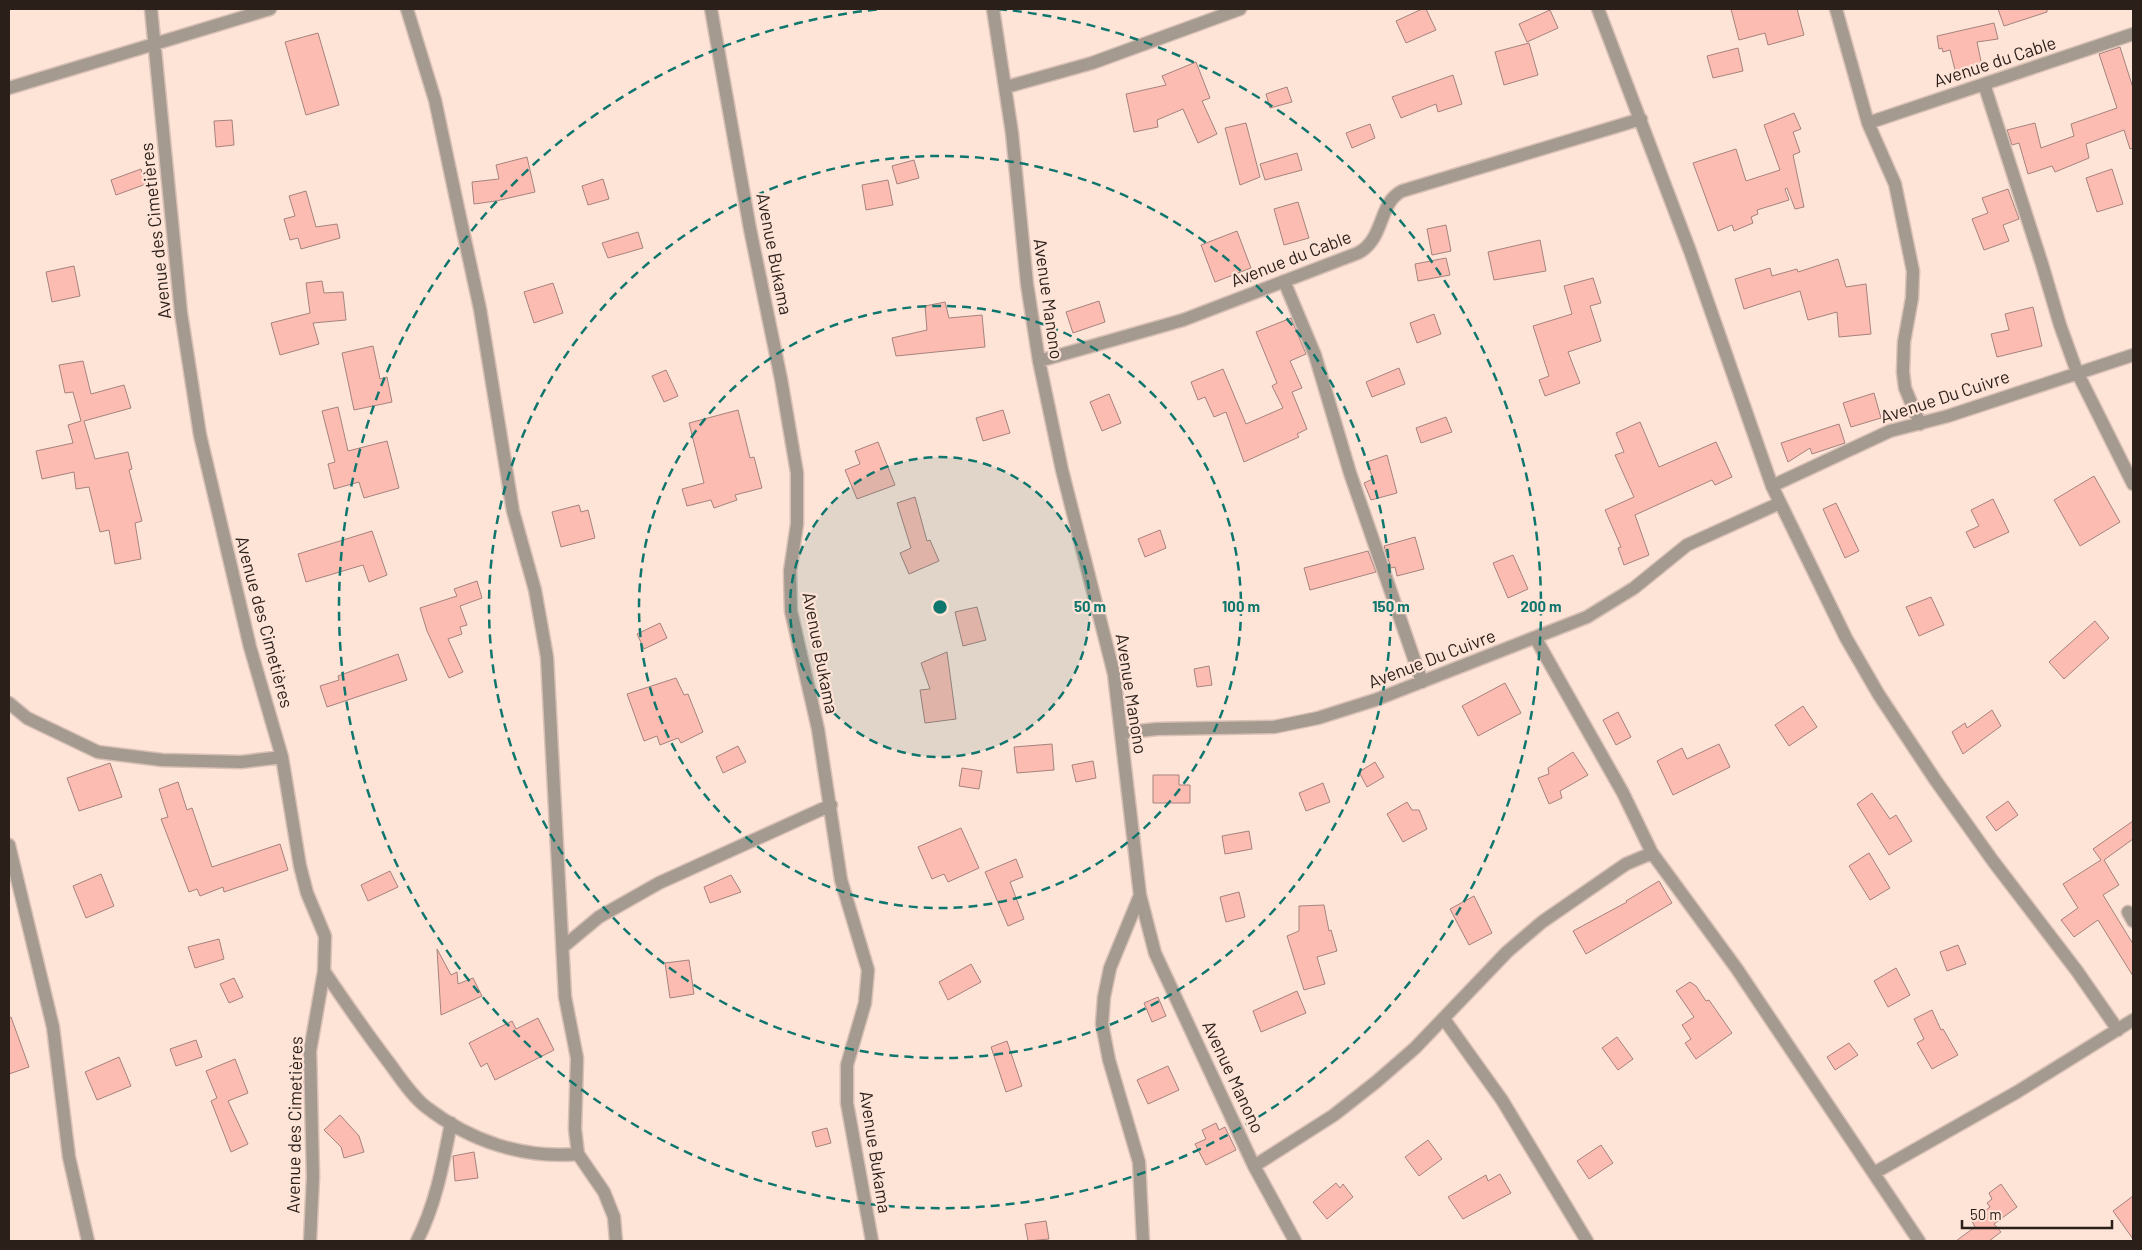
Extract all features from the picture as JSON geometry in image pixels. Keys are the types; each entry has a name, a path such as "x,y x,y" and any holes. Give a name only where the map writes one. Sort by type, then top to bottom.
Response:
{"street":[{"name":"Avenue des Cimetières","path":"150,9 181,313 200,435 250,647 282,756 300,866 307,893 325,936 324,971 310,1051 312,1177 310,1241"},
{"path":"9,88 270,9"},
{"path":"407,9 434,100 480,309 513,511 535,590 547,657 565,996 577,1058 575,1129 578,1154 604,1192 614,1217 616,1241"},
{"name":"Avenue Bukama","path":"711,9 750,229 781,379 797,473 797,524 790,571 791,611 810,690 831,806 841,880 868,970 865,1003 847,1065 847,1089 872,1241"},
{"name":"Avenue Manono","path":"993,9 1006,87 1018,182 1027,284 1039,361 1062,470 1114,674 1140,895 1155,953 1254,1166 1295,1241"},
{"path":"1006,87 1100,60 1240,9"},
{"path":"1598,9 1690,251 1772,486 1846,638 1879,696 1993,861 2077,971 2118,1030"},
{"path":"1836,9 1868,123 1895,184 1913,271 1912,298 1904,342 1903,372 1905,388 1920,424"},
{"name":"Avenue du Cable","path":"1868,123 2133,34"},
{"path":"1984,84 2060,325 2077,372 2133,484"},
{"name":"Avenue du Cable","path":"1039,361 1183,320 1367,248 1373,241 1390,202 1402,191 1641,118"},
{"path":"1284,281 1315,355 1350,473 1422,682"},
{"name":"Avenue Du Cuivre","path":"1772,486 1890,431 1920,424 2133,355"},
{"name":"Avenue Du Cuivre","path":"1121,733 1157,729 1274,727 1296,724 1375,700 1536,638 1609,605 1634,588 1686,545 1780,503"},
{"path":"1536,638 1623,794 1652,853 1737,969 1919,1241"},
{"path":"9,704 27,718 98,752 162,760 241,762 282,756"},
{"path":"563,947 600,917 659,883 831,806"},
{"path":"9,845 53,1027 69,1157 88,1241"},
{"path":"1254,1166 1334,1115 1376,1082 1415,1048 1507,952 1542,922 1626,864 1652,853"},
{"path":"1140,895 1110,968 1104,997 1102,1024 1109,1060 1139,1162 1143,1241"},
{"path":"324,971 406,1086 426,1107 485,1142 526,1154 557,1156 578,1154"},
{"path":"1444,1019 1502,1100 1588,1241"},
{"path":"1874,1173 2017,1092 2133,1020"},
{"path":"417,1241 430,1217 439,1186 451,1123"}],"building":[{"path":"1426,9 1436,30 1406,43 1396,21"},
{"path":"1731,9 1797,9 1804,35 1768,45 1765,33 1739,40"},
{"path":"1998,9 2047,9 2047,12 2004,26"},
{"path":"1550,10 1558,28 1527,42 1519,24"},
{"path":"1994,23 1998,39 1977,42 1983,71 1957,78 1950,50 1943,52 1942,48 1939,49 1937,36"},
{"path":"318,33 339,105 306,115 285,42"},
{"path":"1529,43 1538,75 1504,85 1495,52"},
{"path":"2120,47 2133,88 2133,148 2130,149 2124,130 2086,144 2089,158 2055,172 2052,166 2028,174 2019,143 2012,145 2007,130 2035,123 2041,148 2074,136 2071,124 2117,108 2099,54"},
{"path":"1738,48 1743,71 1713,78 1707,56"},
{"path":"1196,62 1210,98 1202,101 1217,134 1198,143 1183,109 1157,120 1158,127 1134,132 1126,94 1166,85 1162,76"},
{"path":"1453,75 1462,104 1438,112 1436,104 1401,118 1392,97"},
{"path":"1287,87 1292,102 1270,108 1266,94"},
{"path":"1794,113 1801,129 1793,132 1800,152 1793,155 1804,207 1795,209 1787,188 1785,189 1789,200 1757,210 1758,214 1751,217 1753,223 1734,231 1732,225 1718,231 1693,163 1736,149 1746,181 1780,170 1764,125"},
{"path":"232,120 234,145 216,147 214,121"},
{"path":"1246,123 1260,177 1240,185 1225,128"},
{"path":"1370,124 1375,138 1352,148 1346,133"},
{"path":"1297,153 1302,170 1265,180 1260,164"},
{"path":"527,157 535,192 474,204 472,182 499,179 496,165"},
{"path":"914,160 919,178 897,184 892,166"},
{"path":"141,169 146,184 116,195 111,180"},
{"path":"2112,169 2123,204 2097,212 2086,178"},
{"path":"603,179 609,199 588,205 582,186"},
{"path":"888,180 893,205 866,210 862,185"},
{"path":"2008,189 2019,219 2003,225 2009,241 1984,250 1972,219 1988,213 1982,198"},
{"path":"306,191 316,227 337,224 340,238 301,249 298,238 290,240 284,219 295,216 289,196"},
{"path":"1298,202 1309,238 1284,245 1274,209"},
{"path":"1446,225 1451,251 1432,255 1427,229"},
{"path":"1237,231 1251,268 1215,282 1201,245"},
{"path":"638,232 643,248 608,258 602,243"},
{"path":"1540,240 1546,271 1494,280 1488,252"},
{"path":"1446,258 1450,275 1418,281 1415,264"},
{"path":"1838,259 1846,287 1866,284 1871,334 1839,337 1837,312 1808,320 1800,291 1744,309 1735,279 1770,268 1772,276 1797,269 1798,272"},
{"path":"74,266 80,296 52,302 46,272"},
{"path":"1593,278 1601,303 1590,306 1601,341 1568,352 1580,383 1545,396 1539,380 1549,376 1533,326 1572,314 1564,286"},
{"path":"322,281 324,293 343,292 346,320 313,323 319,344 280,355 271,323 310,313 306,283"},
{"path":"553,283 563,313 534,323 524,292"},
{"path":"1099,301 1105,322 1073,333 1066,312"},
{"path":"945,302 949,318 982,315 985,347 896,356 892,338 927,330 925,306"},
{"path":"2033,307 2042,346 1997,357 1991,334 2009,330 2005,314"},
{"path":"1434,314 1441,334 1417,343 1410,323"},
{"path":"1291,318 1306,354 1290,361 1302,388 1292,392 1307,429 1297,434 1299,437 1244,462 1226,412 1214,417 1205,397 1198,400 1191,382 1223,369 1246,424 1283,408 1272,386 1277,383 1256,332"},
{"path":"373,346 380,379 387,377 392,402 354,410 342,353"},
{"path":"83,361 91,394 124,385 131,408 84,421 95,459 128,452 132,469 129,470 142,521 135,523 141,559 115,564 109,530 100,532 89,487 76,489 74,472 42,479 36,451 73,443 68,425 81,421 73,392 65,393 59,365"},
{"path":"1399,368 1405,384 1372,397 1366,382"},
{"path":"666,370 678,396 664,402 652,376"},
{"path":"1874,393 1881,418 1851,427 1843,403"},
{"path":"1109,394 1121,423 1102,431 1090,402"},
{"path":"338,407 348,451 387,441 399,488 364,498 359,482 334,489 328,464 335,462 322,411"},
{"path":"738,410 750,458 754,457 762,488 735,495 737,500 714,508 711,500 687,506 682,489 704,483 689,423"},
{"path":"1003,410 1010,433 983,441 976,418"},
{"path":"1446,417 1452,432 1421,443 1416,428"},
{"path":"1640,422 1659,467 1716,442 1732,477 1715,485 1712,480 1635,515 1649,555 1624,565 1618,548 1621,547 1605,510 1634,497 1615,455 1624,452 1616,433"},
{"path":"1839,424 1845,443 1812,454 1810,448 1788,462 1781,443"},
{"path":"878,442 895,485 857,499 845,470 860,464 855,451"},
{"path":"1387,455 1397,493 1371,500 1364,483 1373,479 1367,462"},
{"path":"2094,476 2120,522 2080,546 2054,500"},
{"path":"915,497 927,541 930,540 939,561 909,574 900,553 911,548 897,503"},
{"path":"1993,499 2009,532 1974,548 1966,532 1979,526 1971,510"},
{"path":"1836,503 1859,551 1845,558 1823,509"},
{"path":"579,505 581,512 588,510 595,538 561,547 552,512"},
{"path":"1160,530 1166,548 1145,557 1138,539"},
{"path":"372,531 387,575 369,582 363,565 306,582 298,554"},
{"path":"1415,537 1424,569 1397,576 1395,567 1391,568 1384,546"},
{"path":"1368,551 1376,572 1310,590 1304,568"},
{"path":"1513,555 1528,589 1508,598 1493,563"},
{"path":"477,581 482,598 460,606 467,625 460,627 462,634 448,639 463,672 449,678 427,631 420,608 457,596 454,589"},
{"path":"1931,597 1944,625 1919,636 1906,607"},
{"path":"977,607 986,640 963,646 955,612"},
{"path":"2095,621 2109,638 2064,679 2049,662"},
{"path":"660,623 667,638 644,649 637,634"},
{"path":"947,652 956,719 925,723 920,690 930,689 921,663"},
{"path":"398,654 407,680 327,707 320,686 339,680 338,676"},
{"path":"1209,666 1212,685 1197,687 1194,669"},
{"path":"676,678 684,695 688,694 703,732 681,743 678,738 660,745 657,736 644,741 627,694"},
{"path":"1505,683 1521,713 1478,736 1462,706"},
{"path":"1803,706 1817,727 1789,746 1775,725"},
{"path":"1992,710 2001,726 1963,754 1952,732 1965,723 1967,728"},
{"path":"1618,712 1631,737 1616,745 1603,720"},
{"path":"1052,744 1054,770 1017,773 1014,747"},
{"path":"1719,744 1730,767 1673,795 1657,761 1682,748 1687,759"},
{"path":"738,746 746,762 723,773 716,757"},
{"path":"1573,752 1588,775 1560,791 1562,798 1549,804 1538,778 1549,774 1548,768"},
{"path":"1093,761 1096,778 1076,782 1072,765"},
{"path":"1375,762 1384,777 1367,787 1359,772"},
{"path":"110,763 122,797 79,811 67,778"},
{"path":"962,768 982,771 979,789 959,786"},
{"path":"1153,775 1179,775 1179,785 1190,785 1190,803 1153,803"},
{"path":"178,782 187,810 192,808 212,867 280,844 288,870 224,892 223,887 200,896 197,889 189,892 161,819 168,817 159,789"},
{"path":"1323,783 1330,802 1306,811 1299,793"},
{"path":"1872,793 1890,819 1896,815 1912,841 1889,855 1857,804"},
{"path":"2008,801 2018,815 1996,831 1986,817"},
{"path":"1407,802 1412,810 1419,810 1427,829 1403,842 1387,814"},
{"path":"2133,821 2133,839 2104,860 2119,885 2103,895 2133,944 2133,976 2098,920 2074,937 2061,920 2078,908 2063,884 2101,860 2093,849"},
{"path":"961,828 979,868 948,882 944,874 932,879 918,847"},
{"path":"1249,831 1252,849 1225,854 1222,836"},
{"path":"1869,853 1890,888 1870,900 1849,866"},
{"path":"1016,859 1023,877 1010,882 1024,919 1008,926 985,872"},
{"path":"390,871 398,887 368,901 361,885"},
{"path":"101,874 114,906 86,918 73,886"},
{"path":"731,875 741,892 710,903 704,887"},
{"path":"1659,881 1672,903 1586,954 1573,931 1627,902"},
{"path":"1239,892 1245,917 1226,922 1220,897"},
{"path":"1474,896 1492,933 1469,945 1450,909"},
{"path":"1324,905 1329,931 1331,930 1337,951 1317,957 1325,984 1304,990 1287,936 1299,931 1299,906"},
{"path":"219,939 224,959 195,968 188,947"},
{"path":"1958,945 1966,964 1947,971 1940,952"},
{"path":"437,949 451,975 457,972 458,984 473,978 482,996 441,1015"},
{"path":"689,960 694,994 670,998 665,963"},
{"path":"971,964 981,982 948,1000 939,982"},
{"path":"1896,968 1910,995 1888,1007 1874,981"},
{"path":"234,978 243,997 229,1003 220,984"},
{"path":"1690,982 1696,986 1706,1001 1709,1000 1732,1033 1696,1059 1685,1043 1691,1039 1682,1025 1694,1017 1676,991"},
{"path":"1297,991 1306,1013 1261,1032 1253,1011"},
{"path":"1158,997 1166,1016 1152,1022 1144,1003"},
{"path":"1932,1010 1941,1030 1943,1029 1958,1055 1932,1069 1917,1043 1924,1039 1914,1019"},
{"path":"11,1017 29,1067 9,1074 9,1018"},
{"path":"538,1018 554,1050 495,1080 487,1063 481,1067 469,1043 512,1021 516,1029"},
{"path":"1617,1037 1633,1059 1618,1070 1602,1048"},
{"path":"196,1040 202,1057 176,1066 170,1049"},
{"path":"1007,1041 1022,1086 1006,1092 991,1047"},
{"path":"1849,1043 1858,1055 1835,1070 1827,1057"},
{"path":"119,1057 131,1086 97,1100 85,1072"},
{"path":"235,1059 248,1093 228,1101 248,1144 231,1152 211,1101 217,1098 206,1071"},
{"path":"1168,1066 1179,1090 1148,1104 1137,1080"},
{"path":"340,1115 359,1136 364,1152 344,1158 341,1147 324,1130"},
{"path":"1216,1123 1219,1130 1225,1127 1236,1150 1206,1165 1195,1144 1206,1139 1202,1130"},
{"path":"827,1128 831,1143 816,1147 812,1132"},
{"path":"1428,1140 1442,1159 1419,1176 1405,1157"},
{"path":"1601,1145 1613,1163 1589,1179 1577,1161"},
{"path":"474,1152 478,1178 455,1181 453,1156"},
{"path":"1500,1174 1511,1193 1463,1219 1448,1197 1486,1175 1488,1181"},
{"path":"1336,1183 1340,1188 1343,1184 1353,1197 1327,1219 1313,1202"},
{"path":"2001,1184 2017,1207 1994,1224 2001,1232 1989,1241 1956,1241 1975,1227 1972,1221 1990,1207 1987,1203 1992,1199 1989,1193"},
{"path":"2133,1196 2133,1239 2113,1211"},
{"path":"1046,1221 1049,1239 1028,1241 1025,1224"}]}
